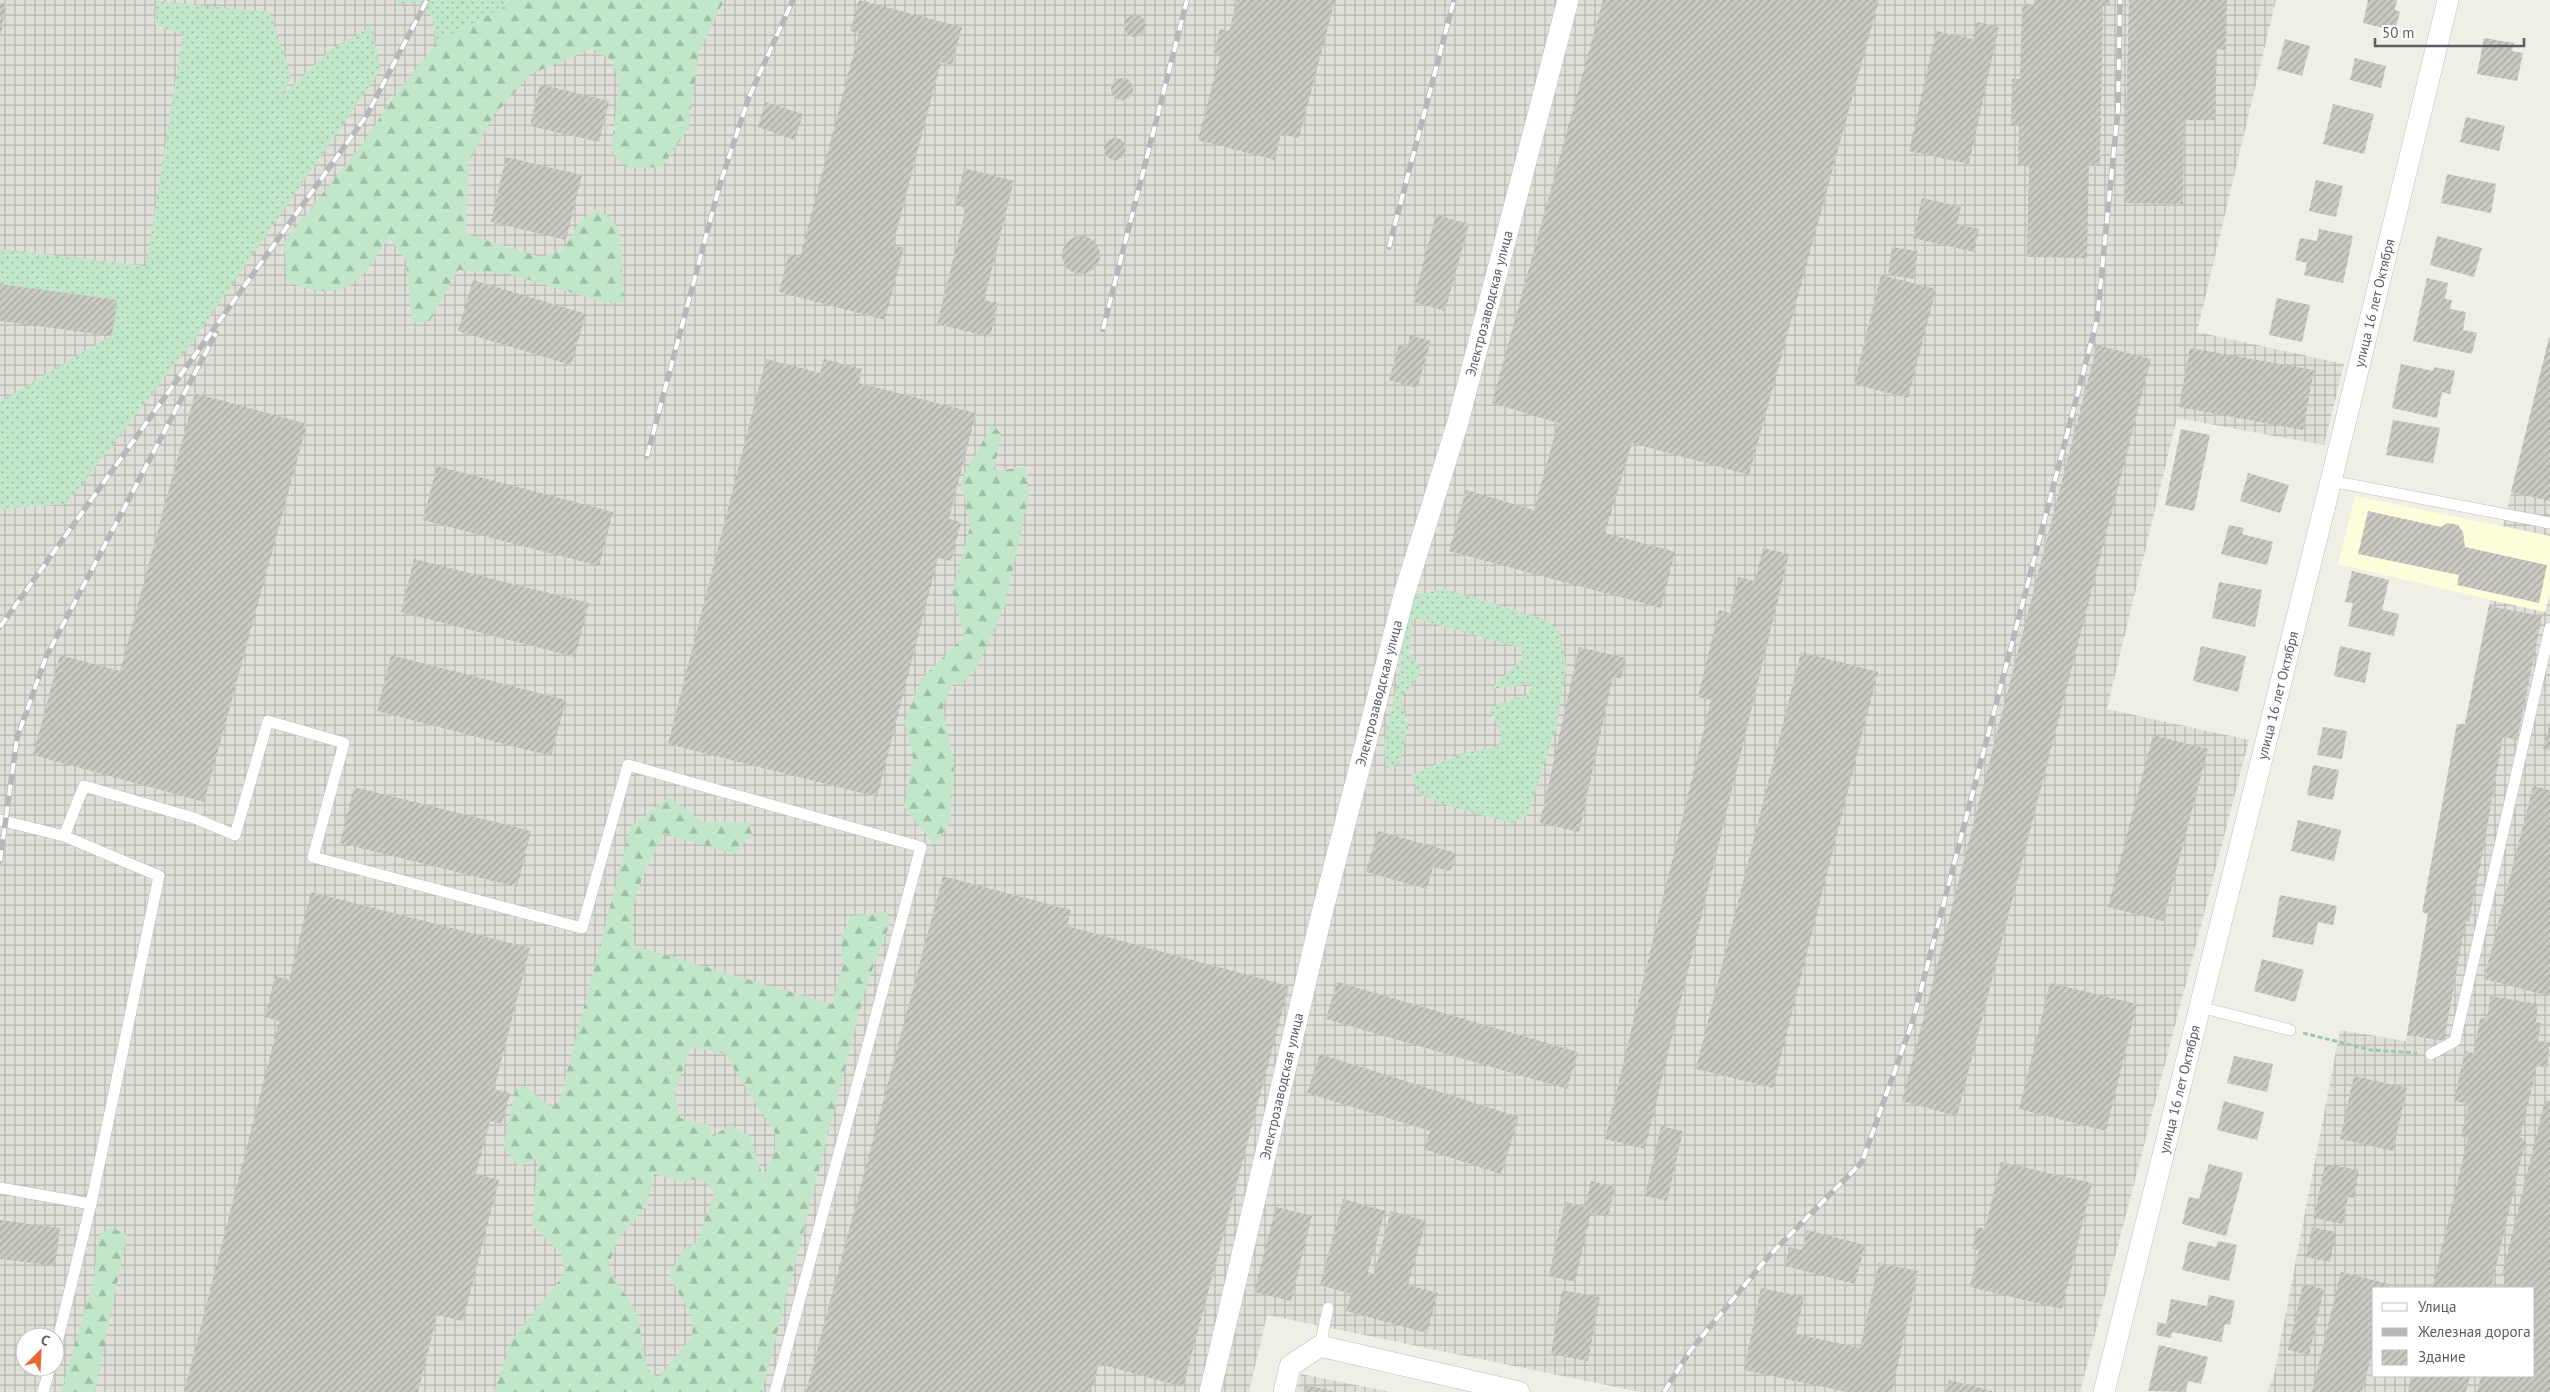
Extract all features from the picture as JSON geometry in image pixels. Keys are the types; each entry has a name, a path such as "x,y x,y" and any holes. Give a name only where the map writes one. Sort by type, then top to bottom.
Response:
{"street":[{"name":"Электрозаводская улица","path":"1210,1392 1320,921 1404,595 1458,422 1568,0"},
{"name":"улица 16 лет Октября","path":"2104,1392 2332,481 2448,0"},
{"path":"1284,1392 1290,1366 1320,1346 1519,1392"}],"lane":[{"path":"2332,481 2550,523"},
{"path":"2431,1054 2455,1041 2550,628"},
{"path":"64,836 84,786 194,818 235,835 268,721 344,743 313,857 582,928 628,765 922,847 775,1392"},
{"path":"0,820 64,836 159,876 91,1204 61,1327"},
{"path":"2200,1007 2290,1030"},
{"path":"0,1188 91,1204"},
{"path":"1320,1346 1328,1308"},
{"path":"43,1392 47,1377"}],"path":[{"path":"2290,1030 2371,1050 2431,1054"}],"shaded area":[{"path":"0,0 2276,0 2197,332 2344,364 2324,445 2177,418 2107,709 2249,740 2080,1392 1640,1392 1267,1315 1249,1392 0,1392"},
{"path":"2550,335 2550,536 2503,526"},
{"path":"2355,496 2550,536 2550,595 2546,613 2338,564"},
{"path":"2550,595 2550,1392 2267,1392 2274,1375 2340,1030 2406,1041 2428,914 2436,846 2457,724 2465,724 2490,600 2545,612"},
{"path":"1301,1374 1391,1392 1296,1392"}],"green space":[{"path":"397,0 517,0 436,43 432,17 418,2 397,4"},
{"path":"517,0 724,0 699,52 688,129 662,167 627,168 611,152 619,85 613,61 592,49 531,74 494,115 469,161 466,234 541,257 563,250 580,221 596,209 612,218 620,233 624,302 606,303 509,274 458,270 430,321 412,323 406,261 389,237 364,274 347,286 336,290 319,291 287,282 284,242 364,142 387,106 436,43"},
{"path":"156,1 270,12 291,76 283,95 330,50 372,26 380,71 195,338 67,504 0,509 0,402 112,336 117,300 0,284 0,249 146,266 183,34 155,25"},
{"path":"992,425 1001,433 994,471 1026,467 1029,493 1005,606 977,667 962,684 952,685 943,707 954,763 950,822 935,845 904,807 913,756 904,722 922,678 964,637 952,592 970,527 961,480"},
{"path":"1445,589 1544,619 1560,631 1566,667 1556,728 1527,816 1511,823 1448,806 1419,794 1411,775 1463,753 1498,747 1502,736 1489,708 1528,694 1533,684 1490,689 1522,659 1522,648 1413,618 1409,652 1422,671 1401,698 1408,727 1399,764 1386,768 1384,742 1400,672 1401,625 1417,595"},
{"path":"669,797 703,822 749,822 752,835 734,854 665,834 644,874 635,902 633,931 635,946 832,1004 842,966 841,936 851,916 888,912 889,926 866,986 762,1392 494,1392 511,1341 565,1273 561,1253 532,1225 538,1158 519,1167 503,1146 516,1088 526,1086 550,1106 559,1102 631,826","holes":["691,1047 725,1054 763,1116 775,1130 775,1153 762,1174 750,1136 729,1125 713,1137 709,1125 680,1118 675,1094","654,1174 684,1182 700,1178 715,1191 697,1242 682,1251 669,1275 693,1319 692,1336 658,1378 647,1368 637,1314 608,1267 618,1238 647,1206"]},
{"path":"111,1227 127,1235 95,1392 61,1392 94,1279 98,1236"}],"building":[{"path":"859,0 962,27 952,65 941,62 893,245 904,248 885,320 779,292 789,254 800,257 859,33 850,31"},
{"path":"1237,0 1335,0 1299,138 1281,134 1275,160 1198,140 1220,55 1214,53 1220,29 1229,31"},
{"path":"1603,0 1879,0 1749,475 1632,443 1605,533 1675,552 1661,608 1449,551 1466,490 1534,510 1558,423 1492,403"},
{"path":"2034,0 2110,0 2110,5 2103,5 2100,166 2089,166 2087,258 2027,257 2029,165 2018,165 2019,126 2011,126 2012,79 2020,79 2022,4 2034,4"},
{"path":"2129,0 2227,0 2226,50 2217,49 2215,120 2184,120 2183,204 2124,203"},
{"path":"2368,0 2397,0 2395,10 2400,12 2395,31 2363,23"},
{"path":"0,3 6,4 1,35 0,35"},
{"path":"1135,15 1143,18 1146,26 1143,34 1135,37 1127,34 1124,26 1127,18"},
{"path":"1977,22 1999,27 1969,164 1909,151 1936,31 1973,39"},
{"path":"2484,38 2514,43 2512,51 2523,53 2517,81 2477,74"},
{"path":"2285,39 2310,46 2302,76 2277,69"},
{"path":"2355,58 2386,66 2381,88 2350,80"},
{"path":"1122,78 1130,81 1133,89 1130,97 1122,100 1114,97 1111,89 1114,81"},
{"path":"540,84 609,101 599,142 530,126"},
{"path":"765,102 803,114 795,140 758,127"},
{"path":"2333,104 2374,114 2364,154 2323,144"},
{"path":"2466,117 2505,126 2499,151 2460,142"},
{"path":"1115,138 1123,141 1126,149 1123,157 1115,160 1107,157 1104,149 1107,141"},
{"path":"506,157 582,175 566,240 491,222"},
{"path":"964,168 1014,181 984,300 998,303 990,337 937,324 966,208 955,205"},
{"path":"2447,174 2496,184 2491,213 2441,203"},
{"path":"2316,180 2343,186 2336,217 2309,211"},
{"path":"1922,198 1961,207 1957,224 1979,229 1974,252 1913,238"},
{"path":"1436,215 1469,224 1445,311 1413,302"},
{"path":"2319,229 2353,236 2343,283 2304,275 2307,263 2295,260 2300,238 2317,241"},
{"path":"1081,236 1094,242 1100,255 1094,268 1081,274 1068,268 1062,255 1068,242"},
{"path":"2437,236 2482,248 2474,277 2430,265"},
{"path":"1892,247 1918,251 1913,279 1888,275"},
{"path":"1881,275 1936,289 1908,398 1854,384"},
{"path":"2427,278 2448,283 2445,299 2452,300 2450,309 2466,312 2463,330 2477,333 2472,354 2413,341"},
{"path":"473,280 586,314 571,365 458,331"},
{"path":"0,284 117,300 112,336 0,321"},
{"path":"2277,298 2310,305 2302,342 2269,335"},
{"path":"1410,335 1431,341 1417,388 1389,380 1399,345 1407,348"},
{"path":"2550,338 2550,501 2511,492"},
{"path":"2097,345 2151,359 1957,1116 1902,1101"},
{"path":"2190,348 2314,370 2303,430 2179,407"},
{"path":"766,359 820,373 824,359 862,369 859,383 976,413 949,519 961,522 951,561 938,558 877,797 668,744"},
{"path":"2401,364 2433,371 2434,367 2455,371 2450,394 2442,392 2437,418 2392,408"},
{"path":"195,393 307,424 204,802 33,755 60,655 120,671"},
{"path":"2393,420 2440,428 2433,463 2386,455"},
{"path":"2181,429 2210,435 2194,511 2165,505"},
{"path":"437,466 613,512 599,566 423,520"},
{"path":"2248,473 2289,485 2280,513 2240,501"},
{"path":"2368,511 2441,527 2448,523 2458,525 2463,532 2465,547 2547,565 2539,603 2457,585 2459,575 2358,554"},
{"path":"2229,525 2244,528 2242,534 2273,542 2267,565 2221,554"},
{"path":"1763,548 1789,554 1645,1149 1605,1139 1711,700 1698,697 1719,610 1730,613 1738,577 1755,581"},
{"path":"414,559 589,603 575,657 401,612"},
{"path":"2352,571 2389,580 2382,610 2399,614 2394,636 2348,626 2353,603 2345,602"},
{"path":"2219,582 2262,590 2255,627 2212,618"},
{"path":"2489,606 2542,616 2517,740 2503,737 2482,856 2469,922 2466,920 2444,1041 2407,1035 2428,914 2422,912 2457,724 2465,724"},
{"path":"2201,646 2246,656 2238,692 2193,681"},
{"path":"2340,646 2371,653 2365,683 2334,676"},
{"path":"1579,647 1626,658 1621,679 1613,677 1579,832 1540,823"},
{"path":"1801,652 1878,672 1773,1088 1696,1069"},
{"path":"391,655 566,700 551,756 377,711"},
{"path":"2550,722 2550,750 2543,749"},
{"path":"2323,727 2347,731 2342,759 2317,755"},
{"path":"2153,735 2208,749 2163,921 2108,907"},
{"path":"2313,765 2339,770 2333,800 2307,795"},
{"path":"2533,786 2550,790 2550,996 2484,979"},
{"path":"354,787 531,831 517,887 340,843"},
{"path":"2298,820 2341,830 2334,861 2291,851"},
{"path":"1378,831 1456,853 1451,871 1433,867 1427,889 1366,872"},
{"path":"943,876 1071,910 1067,926 1289,986 1183,1387 1099,1364 1091,1392 806,1392"},
{"path":"311,892 530,948 494,1089 510,1093 502,1124 490,1121 476,1174 499,1180 463,1321 437,1315 418,1392 184,1392 279,1021 265,1017 275,976 289,980"},
{"path":"2280,895 2337,906 2333,925 2318,922 2313,945 2272,937"},
{"path":"2262,959 2304,970 2295,1002 2254,991"},
{"path":"1337,982 1578,1052 1567,1089 1326,1019"},
{"path":"2050,983 2137,1004 2106,1131 2019,1109"},
{"path":"2490,996 2538,1004 2536,1022 2541,1023 2538,1041 2550,1042 2547,1068 2537,1066 2520,1138 2526,1139 2491,1287 2432,1287 2468,1138 2461,1136 2469,1104 2454,1101 2465,1051 2474,1053 2480,1018 2487,1019"},
{"path":"1320,1054 1519,1117 1501,1174 1424,1149 1430,1131 1307,1093"},
{"path":"2234,1056 2273,1064 2267,1092 2227,1083"},
{"path":"2354,1076 2407,1088 2393,1151 2340,1139"},
{"path":"2545,1100 2550,1101 2550,1392 2477,1392 2481,1377 2535,1377 2535,1287 2503,1287 2506,1276 2502,1275"},
{"path":"2224,1101 2264,1112 2257,1140 2217,1130"},
{"path":"1661,1126 1683,1131 1667,1201 1645,1196"},
{"path":"2001,1162 2092,1183 2062,1309 1970,1287 1979,1250 1972,1249 1977,1227 1985,1229"},
{"path":"2209,1164 2243,1173 2226,1236 2182,1224 2189,1197 2199,1199"},
{"path":"2325,1164 2359,1170 2354,1198 2348,1197 2343,1224 2314,1218"},
{"path":"1591,1181 1615,1187 1608,1217 1591,1213 1575,1282 1549,1276 1565,1202 1585,1207"},
{"path":"1343,1199 1385,1211 1368,1272 1374,1274 1391,1211 1426,1221 1408,1285 1438,1293 1427,1333 1346,1311 1351,1294 1320,1285"},
{"path":"1276,1207 1312,1216 1291,1301 1254,1292"},
{"path":"0,1220 60,1228 55,1266 0,1259"},
{"path":"2312,1227 2336,1232 2330,1262 2306,1257"},
{"path":"1807,1230 1865,1245 1855,1284 1785,1266 1789,1247 1802,1250"},
{"path":"2189,1241 2216,1247 2218,1241 2237,1245 2229,1281 2182,1270"},
{"path":"1879,1263 1918,1271 1892,1392 1847,1392 1744,1370 1761,1288 1804,1297 1796,1334 1860,1348"},
{"path":"2341,1272 2389,1284 2388,1287 2372,1287 2372,1354 2362,1392 2312,1392"},
{"path":"2303,1284 2324,1289 2309,1355 2288,1350"},
{"path":"1562,1290 1600,1297 1588,1361 1551,1354"},
{"path":"2209,1295 2235,1301 2230,1325 2225,1324 2221,1342 2172,1332 2171,1338 2156,1335 2158,1322 2166,1324 2171,1299 2207,1306"},
{"path":"2159,1345 2208,1357 2201,1384 2188,1381 2186,1392 2148,1391"},
{"path":"2411,1377 2470,1377 2466,1392 2408,1392"},
{"path":"1949,1380 1992,1391 1992,1392 1946,1392"},
{"path":"1305,1385 1333,1391 1333,1392 1304,1392"}],"railway":[{"path":"0,627 367,115 427,0"},
{"path":"647,456 720,184 749,97 793,0"},
{"path":"1103,329 1187,0"},
{"path":"1389,247 1454,0"},
{"path":"1664,1392 1690,1351 1768,1257 1862,1162 1913,1020 2097,320 2118,109 2120,0"},
{"path":"0,861 17,738 46,657 216,333"}]}
